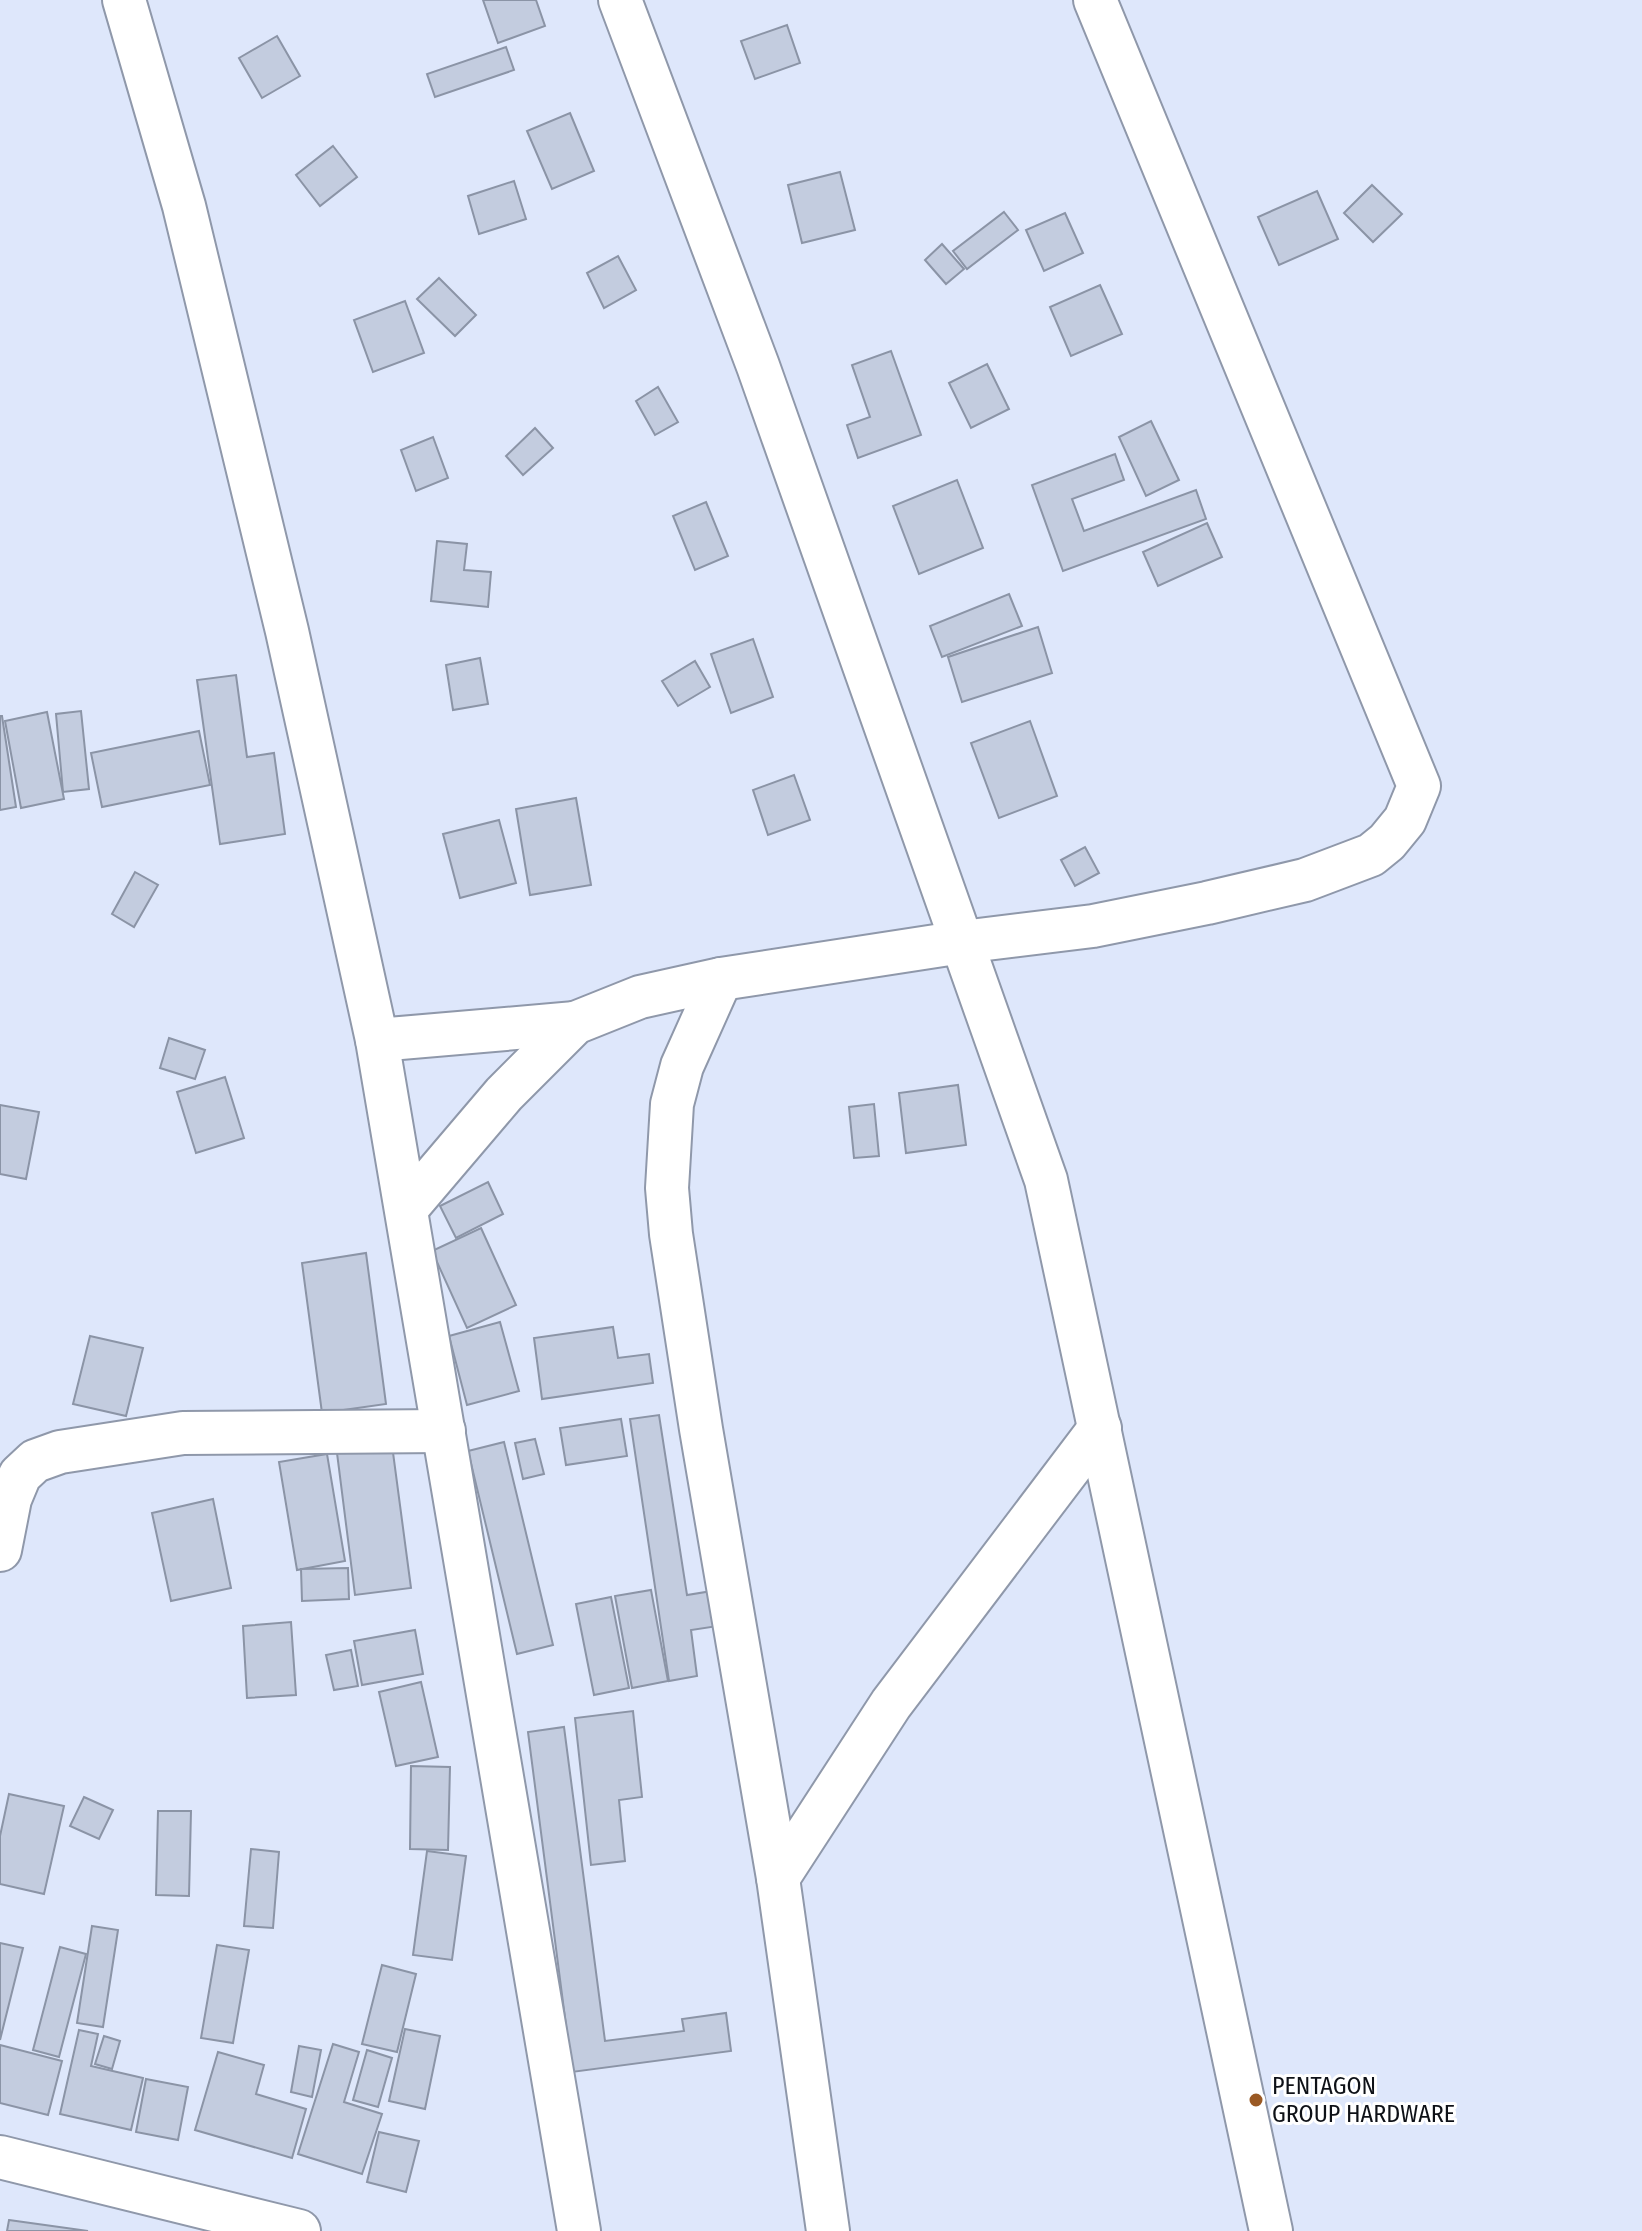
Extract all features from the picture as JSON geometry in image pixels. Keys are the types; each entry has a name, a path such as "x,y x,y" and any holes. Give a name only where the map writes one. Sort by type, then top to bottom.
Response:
{"street":[{"path":"124,0 184,206 276,585 377,1040 579,2231"},
{"path":"620,0 758,366 1046,1180 1271,2231"},
{"path":"377,1040 575,1023 640,997 721,979 962,942 1093,926 1207,903 1305,880 1371,855 1387,842 1405,820 1419,786 1095,0"},
{"path":"721,979 682,1066 670,1119 667,1188 671,1234 701,1429 778,1878 828,2231"},
{"path":"407,1208 504,1094 575,1023"},
{"path":"778,1878 891,1704 1100,1428"},
{"path":"0,1550 10,1499 20,1475 35,1461 60,1452 183,1433 444,1431"},
{"path":"0,2157 299,2231"}],"building":[{"path":"483,0 536,0 545,26 498,43"},
{"path":"787,25 800,63 755,79 741,41"},
{"path":"277,36 300,76 262,98 239,58"},
{"path":"506,47 514,70 435,97 427,74"},
{"path":"570,113 594,171 552,189 527,131"},
{"path":"333,146 357,177 320,206 296,175"},
{"path":"840,172 855,230 802,243 788,185"},
{"path":"514,181 526,219 479,234 468,196"},
{"path":"1372,185 1402,214 1373,242 1344,213"},
{"path":"1317,191 1338,239 1279,265 1258,217"},
{"path":"1004,212 1018,230 967,269 953,251"},
{"path":"1065,213 1083,253 1044,271 1026,230"},
{"path":"942,244 964,269 946,284 925,260"},
{"path":"618,256 636,290 604,308 587,273"},
{"path":"439,278 476,315 455,336 417,299"},
{"path":"1100,285 1122,334 1071,356 1050,307"},
{"path":"405,301 424,353 373,372 354,320"},
{"path":"891,351 921,435 858,458 847,425 870,417 852,365"},
{"path":"987,364 1009,409 971,428 949,383"},
{"path":"658,387 678,422 655,435 636,401"},
{"path":"1151,421 1179,480 1146,496 1119,437"},
{"path":"535,428 553,448 523,475 506,456"},
{"path":"433,437 448,478 416,491 401,450"},
{"path":"1115,454 1124,480 1072,499 1084,531 1196,490 1206,519 1063,571 1032,485"},
{"path":"957,480 983,548 919,574 893,506"},
{"path":"706,502 728,556 695,570 673,516"},
{"path":"1207,523 1222,557 1158,586 1143,552"},
{"path":"437,541 467,544 464,570 491,572 488,607 431,601"},
{"path":"1009,594 1022,626 942,657 930,626"},
{"path":"1038,627 1052,673 962,702 948,657"},
{"path":"753,639 773,697 731,713 711,654"},
{"path":"480,658 488,704 453,710 446,665"},
{"path":"695,661 710,687 678,706 662,681"},
{"path":"236,675 247,757 274,753 285,834 220,844 197,680"},
{"path":"81,711 89,789 63,792 56,714"},
{"path":"47,712 64,799 21,808 5,721"},
{"path":"0,716 16,807 0,810"},
{"path":"1030,721 1057,796 999,818 971,743"},
{"path":"199,731 210,785 102,807 91,753"},
{"path":"794,775 810,820 768,835 753,790"},
{"path":"576,798 591,885 530,895 516,809"},
{"path":"499,820 516,883 460,898 443,834"},
{"path":"1085,847 1099,873 1075,886 1061,860"},
{"path":"135,872 158,885 134,927 112,914"},
{"path":"169,1038 205,1050 195,1079 160,1068"},
{"path":"225,1077 244,1138 196,1153 177,1092"},
{"path":"958,1085 966,1145 906,1153 899,1093"},
{"path":"874,1104 879,1156 854,1158 849,1107"},
{"path":"0,1105 39,1112 26,1179 0,1174"},
{"path":"488,1182 503,1214 456,1238 440,1206"},
{"path":"481,1228 516,1305 467,1328 432,1251"},
{"path":"366,1253 386,1404 322,1413 302,1263"},
{"path":"500,1322 519,1391 467,1405 449,1336"},
{"path":"613,1327 618,1358 649,1354 653,1383 542,1399 534,1338"},
{"path":"90,1336 143,1348 126,1416 73,1404"},
{"path":"659,1415 687,1595 712,1591 718,1626 691,1630 697,1676 669,1681 630,1419"},
{"path":"621,1419 627,1456 566,1465 560,1428"},
{"path":"535,1439 544,1474 523,1479 515,1443"},
{"path":"504,1442 553,1645 517,1654 468,1451"},
{"path":"392,1445 411,1588 355,1595 337,1453"},
{"path":"327,1454 345,1561 297,1570 279,1462"},
{"path":"213,1499 231,1588 171,1601 152,1513"},
{"path":"348,1568 349,1599 302,1601 301,1569"},
{"path":"651,1590 668,1681 632,1688 615,1596"},
{"path":"611,1597 629,1688 594,1695 576,1604"},
{"path":"291,1622 296,1695 247,1698 243,1626"},
{"path":"415,1630 423,1674 362,1685 354,1641"},
{"path":"351,1650 358,1686 334,1690 326,1655"},
{"path":"421,1682 438,1757 396,1766 379,1692"},
{"path":"633,1711 642,1797 619,1800 625,1861 591,1865 575,1718"},
{"path":"564,1727 605,2041 684,2031 682,2019 726,2013 731,2051 572,2072 528,1732"},
{"path":"411,1766 450,1767 448,1850 410,1849"},
{"path":"9,1794 64,1806 44,1894 0,1884 0,1836"},
{"path":"84,1797 113,1810 99,1839 70,1826"},
{"path":"158,1811 191,1811 189,1896 156,1895"},
{"path":"251,1849 279,1852 273,1928 244,1926"},
{"path":"427,1851 466,1856 452,1960 413,1955"},
{"path":"92,1926 118,1930 103,2027 77,2023"},
{"path":"0,1943 23,1948 0,2040"},
{"path":"217,1945 249,1950 233,2043 201,2038"},
{"path":"60,1947 86,1954 59,2057 33,2050"},
{"path":"382,1965 416,1974 397,2052 362,2044"},
{"path":"405,2029 440,2036 425,2109 389,2101"},
{"path":"79,2030 98,2034 91,2066 143,2078 131,2130 60,2114"},
{"path":"104,2036 120,2041 112,2069 95,2064"},
{"path":"333,2044 359,2052 344,2102 382,2114 362,2174 298,2154"},
{"path":"0,2045 62,2061 48,2115 0,2103"},
{"path":"299,2046 321,2050 312,2097 291,2092"},
{"path":"367,2050 392,2058 378,2107 353,2100"},
{"path":"218,2052 264,2065 256,2094 306,2109 292,2158 195,2130"},
{"path":"146,2079 188,2087 178,2140 136,2132"},
{"path":"379,2132 419,2141 406,2192 367,2182"},
{"path":"9,2220 88,2231 7,2231"}],"place":[{"name":"PENTAGON GROUP HARDWARE","path":"1256,2100"}]}
